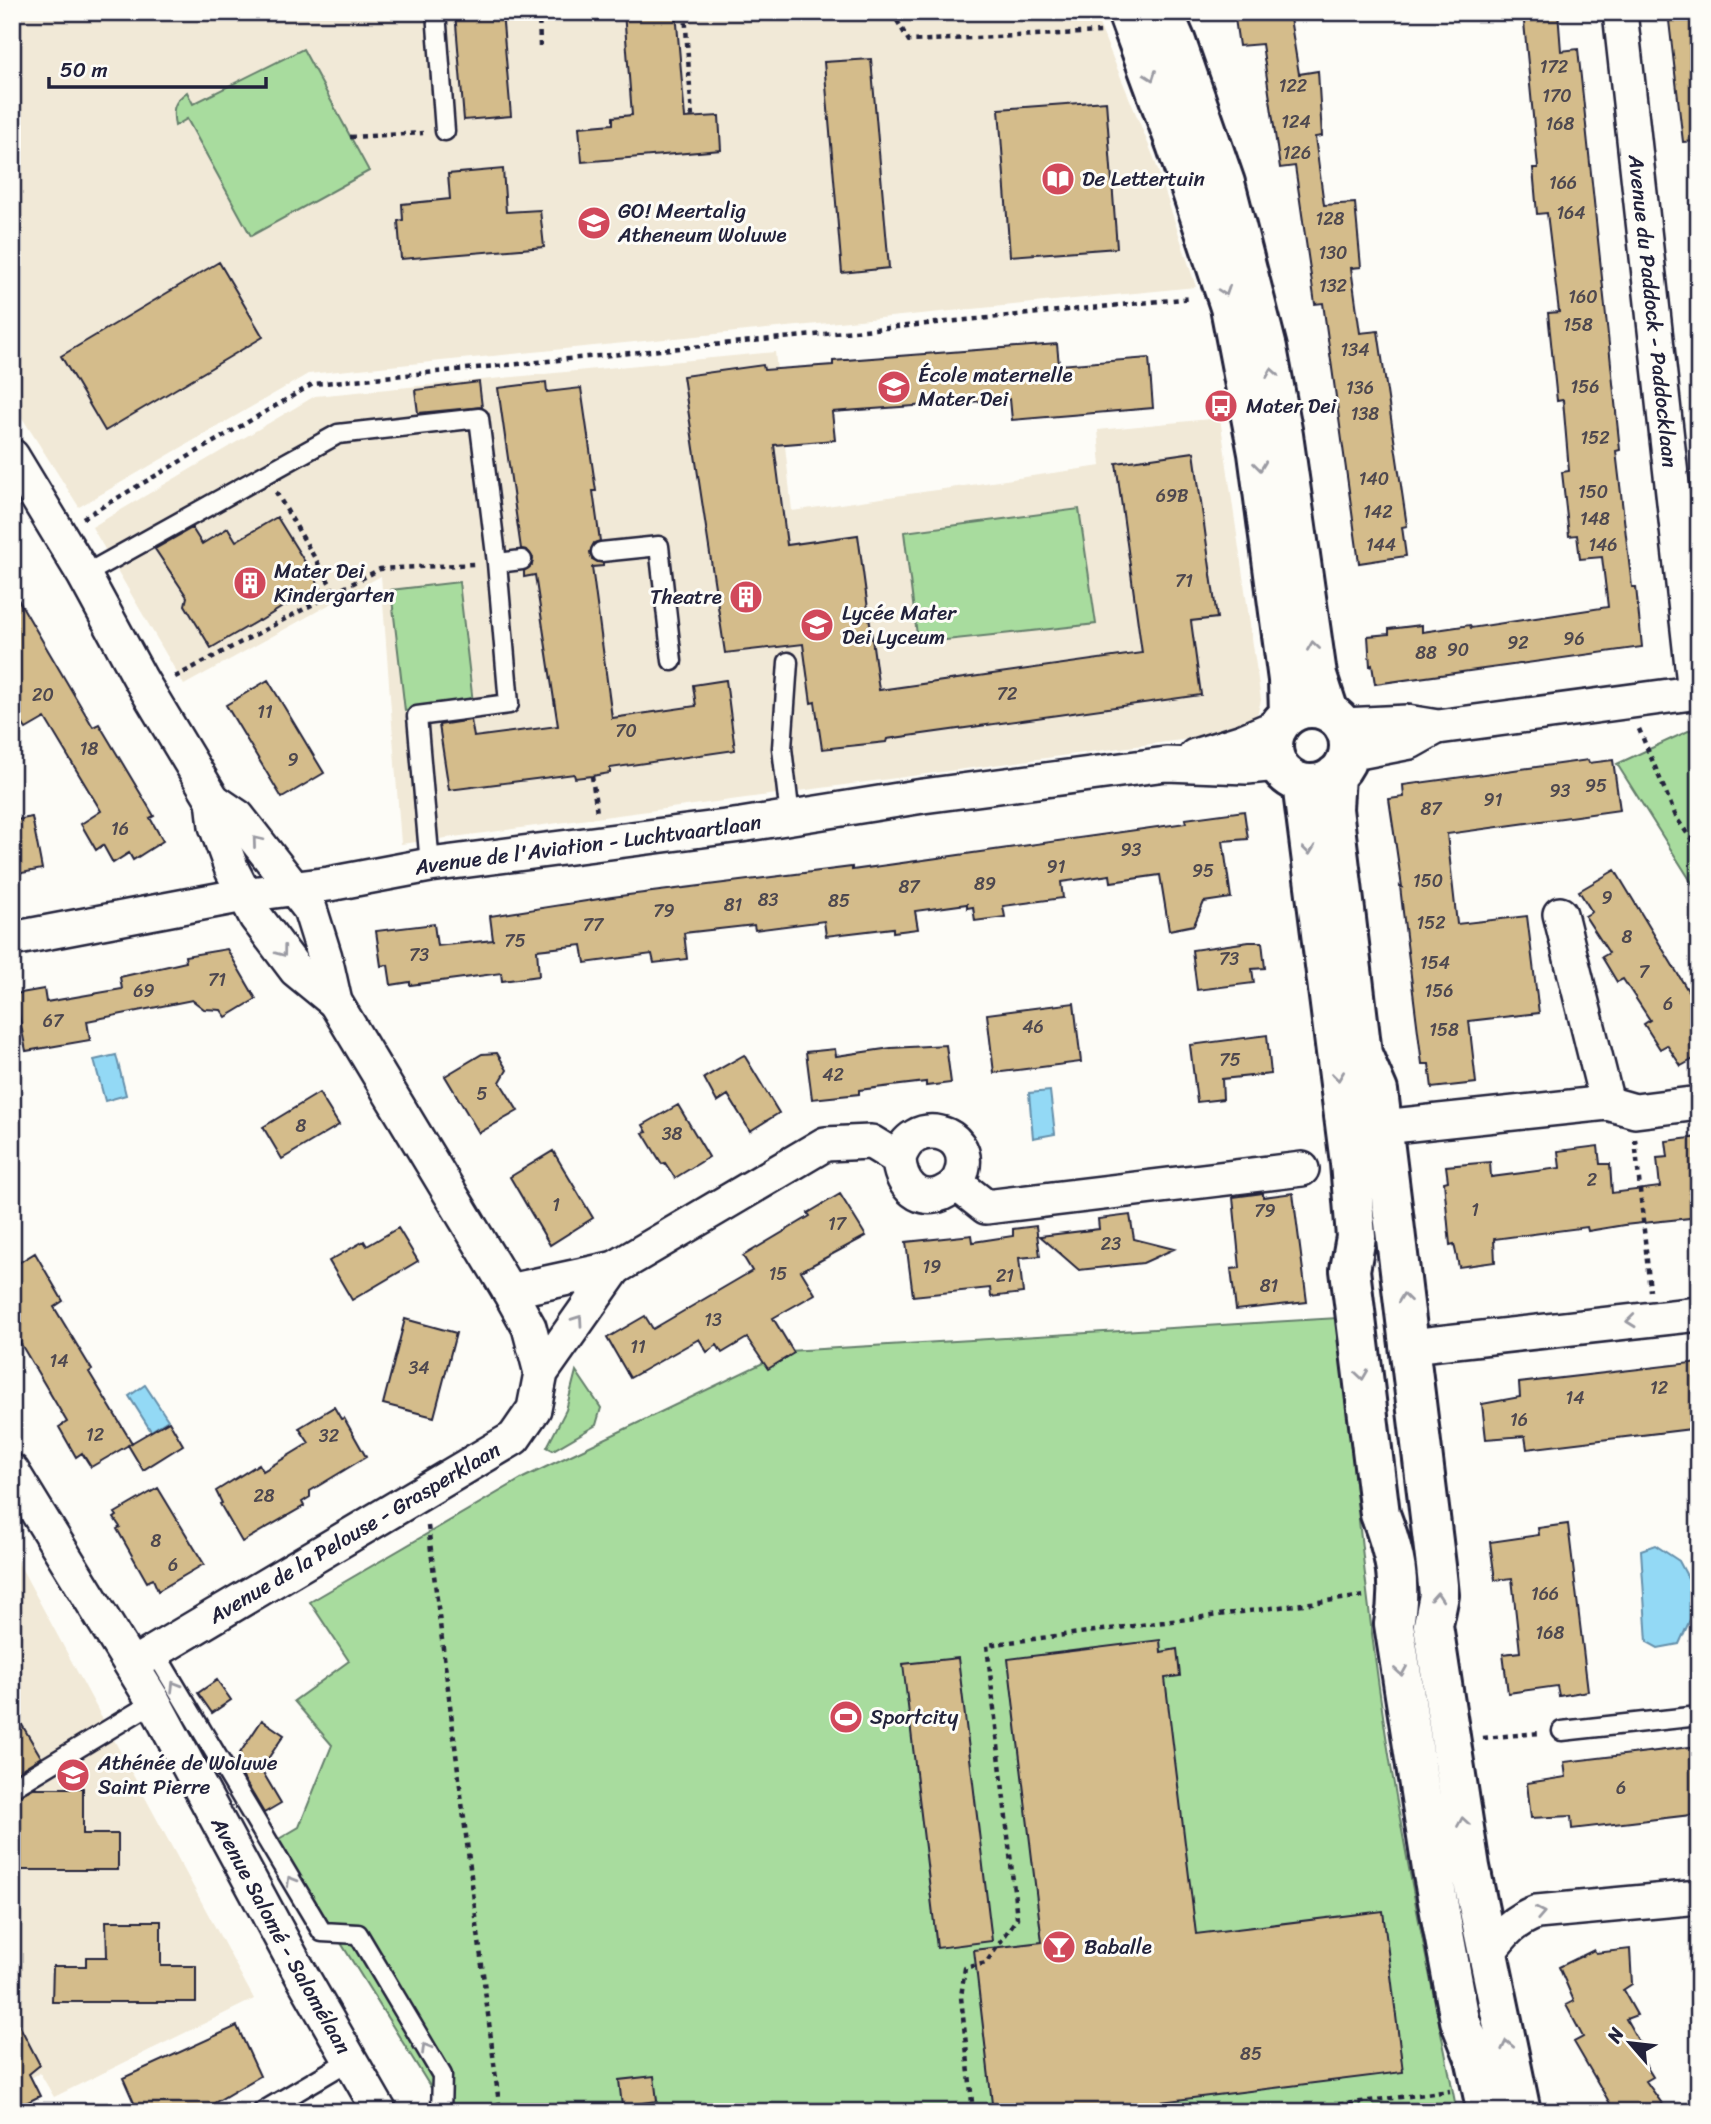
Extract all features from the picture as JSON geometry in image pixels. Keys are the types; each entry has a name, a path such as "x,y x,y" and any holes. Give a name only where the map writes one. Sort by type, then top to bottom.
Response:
{"street":[{"name":"Avenue du Paddock - Paddocklaan","path":"1620,12 1697,693"},
{"path":"1140,16 1177,147 1226,295 1258,453 1287,680 1284,720 1274,744 1322,752"},
{"path":"1140,16 1176,42 1225,183 1267,348 1283,435 1317,676 1356,1237 1350,1270 1355,1326 1380,1514 1391,1542 1397,1571 1399,1599 1394,1624 1432,1869 1460,2020 1475,2057 1485,2100"},
{"path":"12,456 213,800 216,827 232,870 256,918 296,970 335,1002"},
{"name":"Avenue de l'Aviation - Luchtvaartlaan","path":"12,939 244,895 430,865 1166,764 1247,766 1322,752 1410,742 1438,727 1697,693"},
{"path":"1284,720 1302,709 1316,708 1333,809 1362,1054 1378,1091 1383,1127 1439,1595 1433,1625 1470,1867 1521,2112"},
{"name":"Avenue de l'Aviation - Luchtvaartlaan","path":"1166,764 1243,741 1284,720"},
{"path":"213,800 238,817 310,909 335,1002 529,1327 541,1373"},
{"path":"1560,914 1607,1103"},
{"path":"1383,1127 1607,1103 1635,1111 1699,1103"},
{"path":"922,1132 938,1132 951,1138 962,1154 964,1165 957,1184 948,1191 935,1196 924,1196 907,1185 901,1176 899,1159 912,1137 922,1132"},
{"name":"Avenue de la Pelouse - Grasperklaan","path":"509,1291 615,1268 825,1144 871,1142 899,1159"},
{"path":"957,1184 986,1208 1302,1169"},
{"name":"Avenue de la Pelouse - Grasperklaan","path":"144,1658 514,1438 534,1409 541,1373 615,1268"},
{"path":"1410,1346 1699,1314"},
{"name":"Avenue Salomé - Salomélaan","path":"12,1471 144,1658 154,1702 294,1962 380,2112"},
{"path":"1488,1953 1508,1927 1523,1917 1538,1912 1699,1897"}],"lane":[{"path":"436,12 446,131"},
{"path":"84,576 338,435 480,418 497,562 509,704 417,716 430,865"},
{"path":"601,551 659,546 672,661"},
{"path":"497,562 522,560"},
{"path":"788,662 782,748 790,817"},
{"path":"144,1658 322,1932 358,1934 442,2075 441,2112"},
{"path":"12,1788 154,1702"},
{"path":"1562,1731 1699,1716"},
{"path":"262,2112 350,2060"}],"path":[{"path":"539,12 540,46"},
{"path":"685,12 692,118"},
{"path":"892,12 909,41 1102,32 1140,16"},
{"path":"350,137 446,131"},
{"path":"58,532 313,384 1226,295"},
{"path":"266,474 282,506 336,594"},
{"path":"168,672 172,678 380,569 497,562"},
{"path":"1627,702 1677,819 1699,850"},
{"path":"1635,1143 1652,1319"},
{"path":"414,1498 428,1527 500,2112"},
{"path":"973,2112 961,1997 965,1968 986,1963 1017,1918 986,1645 1367,1596"},
{"path":"1451,1742 1562,1731"},
{"path":"1279,2112 1485,2100"}],"shaded area":[{"name":"GO! Meertalig Atheneum Woluwe","path":"12,12 1094,12 1154,158 1196,287 308,374 79,507 12,402"},
{"name":"Lycée Mater Dei Lyceum","path":"775,352 792,511 1101,466 1098,430 1220,418 1261,700 1258,712 1251,721 1226,734 401,844 381,576 184,685 92,527 315,396"},
{"name":"Athénée de Woluwe Saint Pierre","path":"12,1551 254,1999 54,2097 40,2073 12,2088"}],"green space":[{"path":"303,49 369,171 251,236 187,119 175,126 175,106 187,92 193,104"},
{"path":"1079,509 1096,624 918,643 904,532"},
{"path":"459,582 473,703 405,711 391,590"},
{"path":"1699,726 1699,894 1617,764"},
{"name":"Sportcity","path":"1338,1318 1386,1736 1457,2112 446,2112 277,1840 299,1827 332,1745 294,1701 349,1661 310,1602 523,1478 788,1351"},
{"path":"576,1371 601,1408 596,1425 553,1450 547,1447 566,1410"}],"water":[{"path":"116,1055 126,1095 105,1101 94,1060"},
{"path":"1050,1091 1055,1134 1033,1138 1029,1093"},
{"path":"145,1385 168,1420 151,1431 129,1396"},
{"path":"1655,1545 1679,1561 1695,1591 1694,1611 1679,1644 1658,1648 1647,1642 1641,1550"}],"building":[{"path":"455,12 502,12 511,116 464,120"},
{"path":"624,12 676,12 685,118 719,116 721,150 582,162 579,127 613,124 613,117 632,115"},
{"path":"1234,12 1289,12 1299,74 1318,71 1322,136 1315,137 1324,205 1355,203 1361,267 1351,268 1360,333 1378,331 1407,526 1402,527 1406,556 1359,563 1323,303 1315,304 1295,166 1280,168 1262,44 1239,46"},
{"path":"1523,12 1558,12 1561,51 1578,49 1620,450 1616,451 1642,647 1375,684 1372,665 1370,666 1368,636 1389,634 1389,629 1422,625 1422,632 1470,625 1471,628 1608,607 1602,557 1580,559 1577,535 1569,536 1562,472 1569,471 1563,400 1557,401 1548,313 1559,312 1547,213 1537,214 1533,168 1538,168"},
{"path":"1668,12 1699,12 1699,141 1683,142"},
{"path":"871,59 889,268 842,273 824,62"},
{"name":"De Lettertuin","path":"1106,101 1117,248 1010,256 999,109"},
{"path":"503,169 506,212 540,210 544,247 401,259 398,221 403,220 402,204 450,199 448,174"},
{"path":"219,262 263,337 105,431 61,356"},
{"path":"1057,344 1059,365 1149,358 1153,408 1012,420 1010,399 832,412 835,440 774,445 787,545 858,535 879,690 1142,653 1116,463 1194,452 1217,618 1191,621 1201,695 822,749 815,702 811,703 803,644 725,653 683,376 763,365 764,370 833,365 833,361"},
{"path":"479,382 482,407 418,413 415,390"},
{"path":"546,382 547,392 581,388 596,491 593,491 600,541 594,543 590,552 592,559 603,563 603,566 592,567 612,718 696,706 693,685 726,680 735,750 610,768 610,773 592,776 575,778 574,774 449,790 439,725 471,720 474,737 558,726 535,575 524,577 524,571 532,565 533,558 527,550 521,549 498,388"},
{"name":"Mater Dei Kindergarten","path":"277,517 321,588 211,648 185,605 187,597 155,549 192,528 202,544 228,528 236,541"},
{"path":"12,589 93,727 99,724 154,816 150,818 163,841 133,860 129,853 113,863 103,845 96,850 81,824 101,811 45,718 26,729 12,708"},
{"path":"268,680 324,773 282,798 226,705"},
{"path":"1588,760 1589,763 1613,760 1620,810 1447,834 1457,924 1527,916 1539,1013 1469,1021 1476,1083 1432,1088 1429,1064 1422,1064 1389,799 1404,797 1403,785"},
{"path":"1244,811 1248,839 1223,841 1231,898 1204,902 1194,925 1169,930 1160,875 1111,882 1110,875 1061,882 1063,898 1003,906 1005,917 975,921 973,907 967,908 967,904 915,911 918,929 893,932 893,928 826,936 824,921 755,930 754,925 684,933 687,959 654,963 652,954 585,963 582,945 537,950 539,976 502,981 501,973 410,985 410,982 391,985 388,965 381,966 376,931 434,924 437,946 493,940 490,916 612,897 852,867 852,870 1186,823 1185,819"},
{"path":"32,817 42,869 12,875 12,821"},
{"path":"1615,870 1699,1009 1699,1056 1681,1066 1667,1045 1660,1049 1644,1024 1650,1020 1623,979 1617,982 1602,957 1609,953 1585,916 1592,912 1579,891"},
{"path":"1262,942 1265,968 1252,969 1254,983 1197,990 1192,950"},
{"path":"227,949 256,999 226,1017 221,1010 204,1009 192,1000 87,1021 90,1040 26,1051 15,994 44,989 46,1002 122,989 120,977 186,962 185,956"},
{"path":"1074,1003 1081,1062 994,1073 987,1014"},
{"path":"1267,1035 1271,1074 1222,1079 1223,1099 1197,1102 1190,1045"},
{"path":"946,1045 951,1083 926,1086 926,1082 812,1099 806,1052 835,1049 836,1056 891,1048"},
{"path":"497,1053 507,1070 500,1082 518,1111 479,1133 445,1076 482,1054"},
{"path":"744,1055 779,1113 750,1131 728,1095 717,1102 704,1078"},
{"path":"319,1093 339,1125 282,1159 263,1127"},
{"path":"678,1105 709,1157 675,1178 665,1163 662,1164 643,1133 647,1132 643,1125"},
{"path":"1699,1137 1699,1217 1494,1239 1495,1262 1459,1267 1454,1244 1450,1245 1444,1182 1448,1181 1446,1166 1490,1162 1491,1177 1560,1168 1558,1151 1598,1146 1600,1164 1610,1164 1612,1193 1660,1187 1657,1158 1668,1157 1666,1141"},
{"path":"553,1151 593,1218 550,1245 510,1177"},
{"path":"1263,1193 1263,1197 1293,1193 1307,1302 1236,1310 1231,1269 1240,1268 1233,1197"},
{"path":"840,1194 866,1236 801,1271 815,1294 773,1318 794,1353 768,1369 747,1338 722,1353 717,1345 707,1352 699,1339 630,1378 607,1338 645,1316 653,1329 752,1271 743,1256 810,1216 808,1213"},
{"path":"1130,1215 1134,1239 1174,1249 1143,1263 1079,1270 1040,1236 1099,1229 1098,1219"},
{"path":"1036,1226 1040,1256 1019,1258 1023,1293 991,1297 990,1288 913,1296 906,1242 972,1235 973,1242 1013,1236 1013,1229"},
{"path":"398,1228 418,1261 352,1300 329,1261 364,1241 367,1246"},
{"path":"35,1253 63,1301 54,1307 132,1443 91,1467 82,1453 76,1457 59,1427 67,1422 12,1329 12,1267"},
{"path":"405,1319 456,1333 434,1417 383,1404"},
{"path":"1699,1362 1699,1428 1527,1449 1525,1436 1486,1439 1482,1404 1520,1397 1519,1383"},
{"path":"334,1407 341,1419 344,1418 366,1457 310,1491 310,1497 302,1502 304,1506 242,1542 220,1504 222,1503 216,1491 259,1464 263,1471 309,1443 299,1428"},
{"path":"169,1421 183,1445 143,1470 128,1445"},
{"path":"158,1488 204,1564 158,1591 153,1579 147,1582 117,1529 120,1527 114,1518 117,1516 115,1513"},
{"path":"1568,1524 1588,1691 1559,1696 1557,1686 1508,1693 1503,1654 1520,1652 1512,1578 1495,1580 1490,1542 1539,1535 1538,1528"},
{"path":"1160,1640 1161,1652 1177,1649 1180,1676 1165,1678 1196,1934 1383,1911 1403,2072 1079,2112 993,2112 974,1950 1042,1942 1008,1659"},
{"path":"958,1658 992,1941 937,1948 903,1664"},
{"path":"217,1680 231,1700 212,1713 198,1693"},
{"path":"12,1708 41,1757 12,1775"},
{"path":"262,1720 284,1735 261,1769 281,1803 264,1813 235,1764"},
{"path":"1699,1746 1699,1814 1572,1829 1571,1816 1531,1818 1527,1783 1566,1777 1564,1762"},
{"path":"33,1788 83,1788 83,1834 118,1834 118,1870 12,1870 12,1799"},
{"path":"106,1921 161,1921 161,1966 196,1966 196,2002 52,2002 53,1966 86,1966 86,1957 107,1957"},
{"path":"1630,1949 1632,1984 1623,1990 1637,2015 1626,2019 1643,2049 1638,2053 1653,2077 1646,2081 1668,2112 1615,2112 1574,2042 1583,2037 1566,2005 1574,2001 1559,1967 1594,1950 1596,1953"},
{"path":"12,2011 40,2065 29,2074 40,2096 12,2110"},
{"path":"237,2026 260,2076 199,2112 138,2112 123,2078"},
{"path":"654,2076 657,2101 622,2106 619,2080"}],"place":[{"name":"De Lettertuin","path":"1058,179"},
{"name":"GO! Meertalig Atheneum Woluwe","path":"594,223"},
{"name":"École maternelle Mater Dei","path":"894,387"},
{"name":"Mater Dei","path":"1221,406"},
{"name":"Mater Dei Kindergarten","path":"250,583"},
{"name":"Theatre","path":"746,597"},
{"name":"Lycée Mater Dei Lyceum","path":"817,625"},
{"name":"Sportcity","path":"846,1717"},
{"name":"Athénée de Woluwe Saint Pierre","path":"73,1775"},
{"name":"Baballe","path":"1059,1947"}]}
